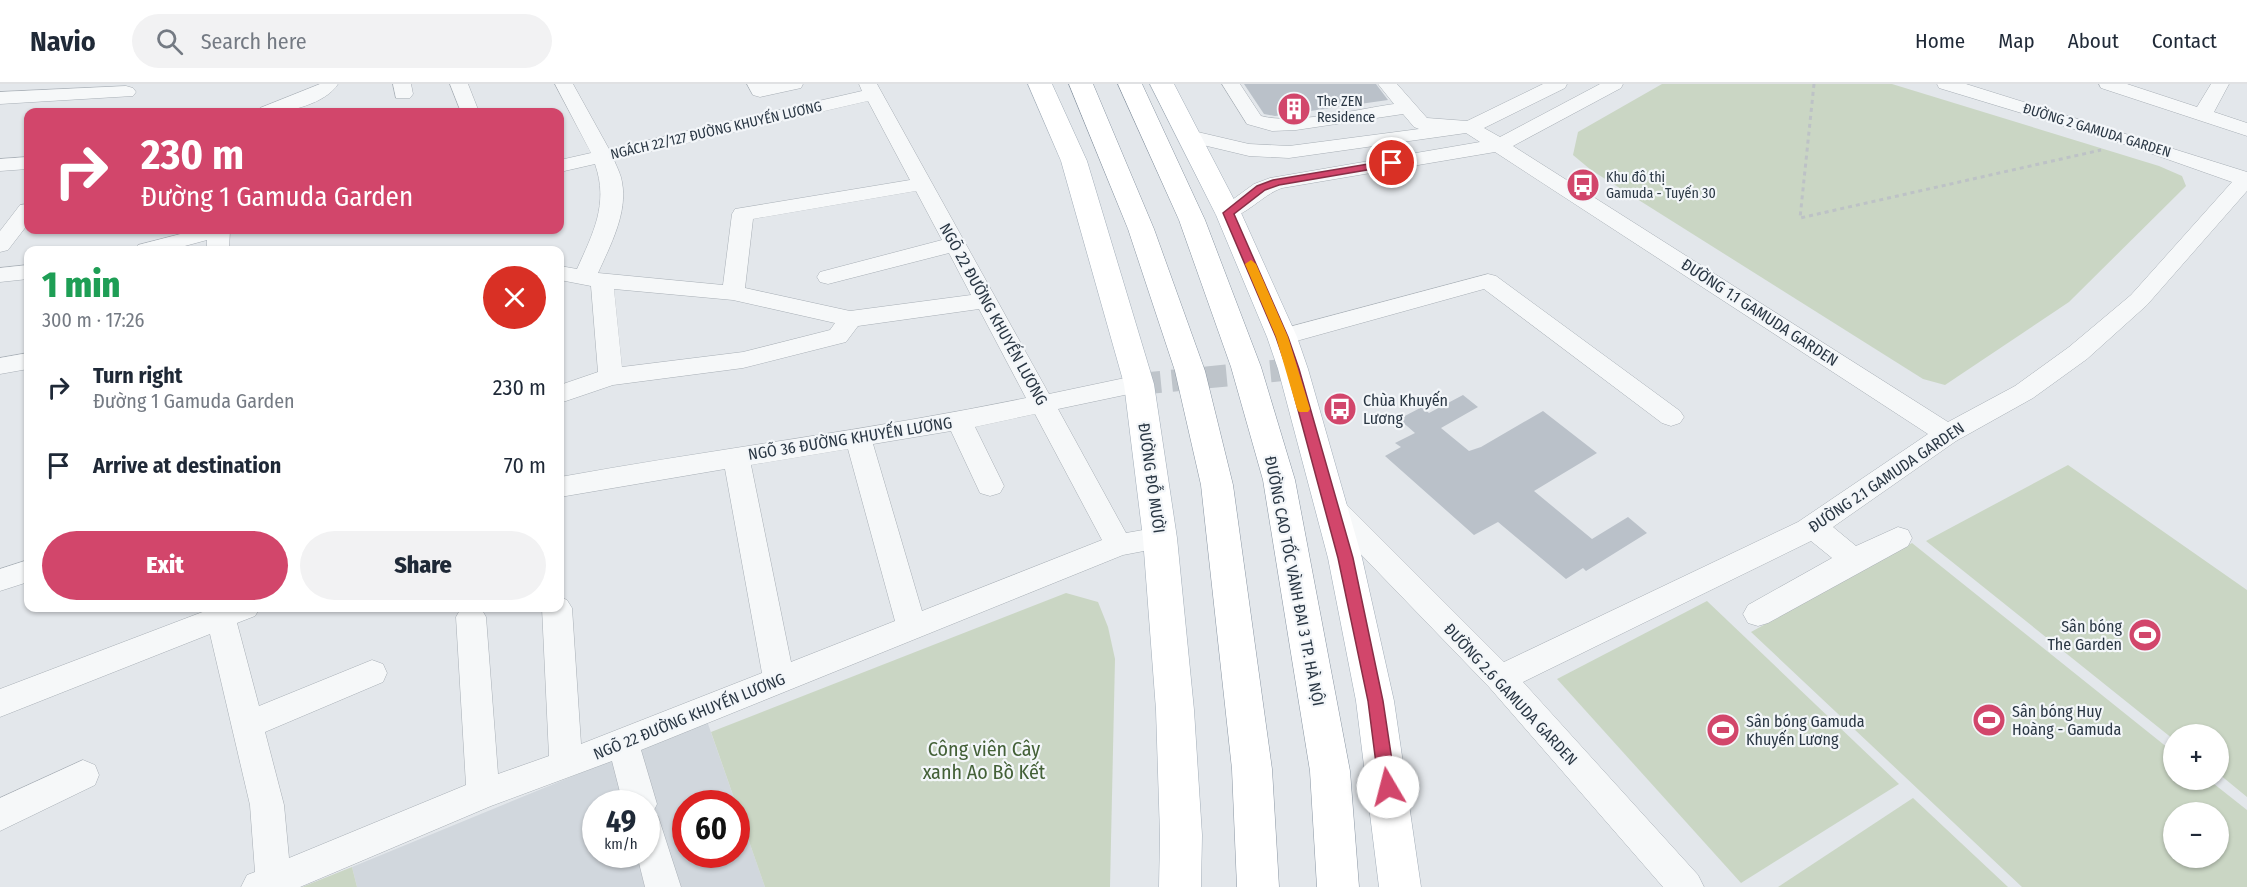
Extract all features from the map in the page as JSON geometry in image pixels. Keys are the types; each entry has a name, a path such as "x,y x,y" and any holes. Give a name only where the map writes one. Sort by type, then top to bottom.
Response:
{"main road":[{"name":"ĐƯỜNG ĐỖ MƯỜI","path":"1040,84 1074,161 1138,384 1160,538 1175,710 1181,835 1180,887"},
{"path":"1081,84 1141,229 1190,371 1217,485 1252,769 1258,887"},
{"name":"ĐƯỜNG CAO TỐC VÀNH ĐAI 3 TP. HÀ NỘI","path":"1130,84 1192,220 1246,367 1279,480 1330,771 1338,887"},
{"path":"1162,84 1229,213 1282,337 1345,558 1376,701 1400,887"}],"street":[{"path":"278,108 325,90 329,84"},
{"path":"459,84 468,108"},
{"path":"564,84 603,157 612,182 611,206 593,279 611,377"},
{"path":"756,84 760,91 794,84"},
{"path":"1231,84 1254,120 1272,125 1296,124 1406,108"},
{"path":"1387,84 1421,123 1470,127"},
{"path":"1189,136 1249,150 1289,152 1470,127 1558,84"},
{"path":"1229,213 1261,188 1277,182 1500,145 1614,84"},
{"name":"ĐƯỜNG 2 GAMUDA GARDEN","path":"1946,84 2247,174"},
{"name":"ĐƯỜNG 2 GAMUDA GARDEN","path":"2009,84 2247,174"},
{"path":"2108,84 2247,129"},
{"path":"2203,114 2220,84"},
{"path":"0,98 128,88"},
{"path":"115,108 128,88"},
{"name":"NGÁCH 22/127 ĐƯỜNG KHUYẾN LƯƠNG","path":"564,165 870,89"},
{"name":"NGÕ 22 ĐƯỜNG KHUYẾN LƯƠNG","path":"870,89 1119,545"},
{"name":"ĐƯỜNG 1.1 GAMUDA GARDEN","path":"1470,127 1947,434"},
{"path":"0,165 24,163"},
{"name":"ĐƯỜNG 2.1 GAMUDA GARDEN","path":"1500,678 1813,527 1947,434 2024,392 2078,353 2139,300 2247,174"},
{"path":"733,293 743,214 923,184"},
{"path":"0,245 24,215"},
{"path":"161,246 204,234"},
{"path":"828,277 955,244"},
{"path":"0,275 24,272"},
{"path":"564,274 593,279 733,293 850,319 986,300"},
{"path":"1282,337 1488,281 1671,417"},
{"path":"564,393 611,377 743,360 838,336 850,319"},
{"path":"0,366 24,362"},
{"name":"NGÕ 36 ĐƯỜNG KHUYẾN LƯƠNG","path":"564,485 959,421 1138,384"},
{"path":"959,421 990,486"},
{"path":"858,437 912,627"},
{"path":"736,456 779,680"},
{"name":"ĐƯỜNG 2.6 GAMUDA GARDEN","path":"1331,506 1500,678 1686,887"},
{"path":"1813,527 1854,560"},
{"name":"NGÕ 22 ĐƯỜNG KHUYẾN LƯƠNG","path":"269,885 483,794 566,765 1119,545 1160,538"},
{"path":"1758,614 1898,538"},
{"path":"0,580 24,572"},
{"path":"0,703 186,619 233,612 248,725 267,805 269,885"},
{"path":"556,612 566,765"},
{"path":"471,617 483,794"},
{"path":"248,725 372,673"},
{"path":"623,742 636,790"},
{"path":"0,815 83,775"},
{"path":"658,868 663,887"}],"path":[{"path":"1814,84 1800,218 2137,142"}],"shaded area":[{"path":"707,721 731,790 672,790 672,868 750,868 750,844 765,887 357,887 352,867"}],"green space":[{"path":"1662,84 1892,84 2159,166 2182,176 2186,186 2069,302 1945,385 1923,379 1591,170 1573,155 1578,132"},
{"name":"Sân bóng The Garden","path":"2068,465 2247,590 2247,797 2229,782 2229,724 2163,724 2163,731 1926,541"},
{"name":"Sân bóng Huy Hoàng - Gamuda","path":"1912,543 2163,744 2163,790 2222,790 2247,810 2247,887 2022,887 1751,632"},
{"name":"Công viên Cây xanh Ao Bồ Kết","path":"1066,593 1098,602 1108,627 1115,659 1110,887 765,887 750,844 750,790 731,790 711,732"},
{"name":"Sân bóng Gamuda Khuyến Lương","path":"1707,601 1899,784 1741,883 1557,679"},
{"path":"1913,798 2008,887 1778,887"},
{"path":"352,867 357,887 302,887"}],"building":[{"name":"The ZEN Residence","path":"1244,84 1376,84 1388,100 1275,116 1264,114"},
{"path":"1463,395 1478,407 1441,428 1469,451 1481,447 1543,411 1597,453 1534,491 1592,539 1628,517 1647,533 1586,571 1583,568 1566,579 1498,522 1474,535 1385,456 1401,447 1395,443 1415,433 1399,419 1422,407 1429,413"}],"tunnel":[{"path":"1139,384 1293,369"}],"slow traffic":[{"path":"1251,264 1282,337 1304,409"}],"place":[{"name":"The ZEN Residence","path":"1294,109"},
{"name":"Khu đô thị Gamuda - Tuyến 30","path":"1583,185"},
{"name":"Chùa Khuyến Lương","path":"1340,409"},
{"name":"Sân bóng The Garden","path":"2145,635"},
{"name":"Sân bóng Huy Hoàng - Gamuda","path":"1989,720"},
{"name":"Sân bóng Gamuda Khuyến Lương","path":"1723,730"}],"route":[{"path":"1388,787 1376,701 1345,558 1293,369 1282,337 1229,213 1261,188 1277,182 1392,163"}]}
